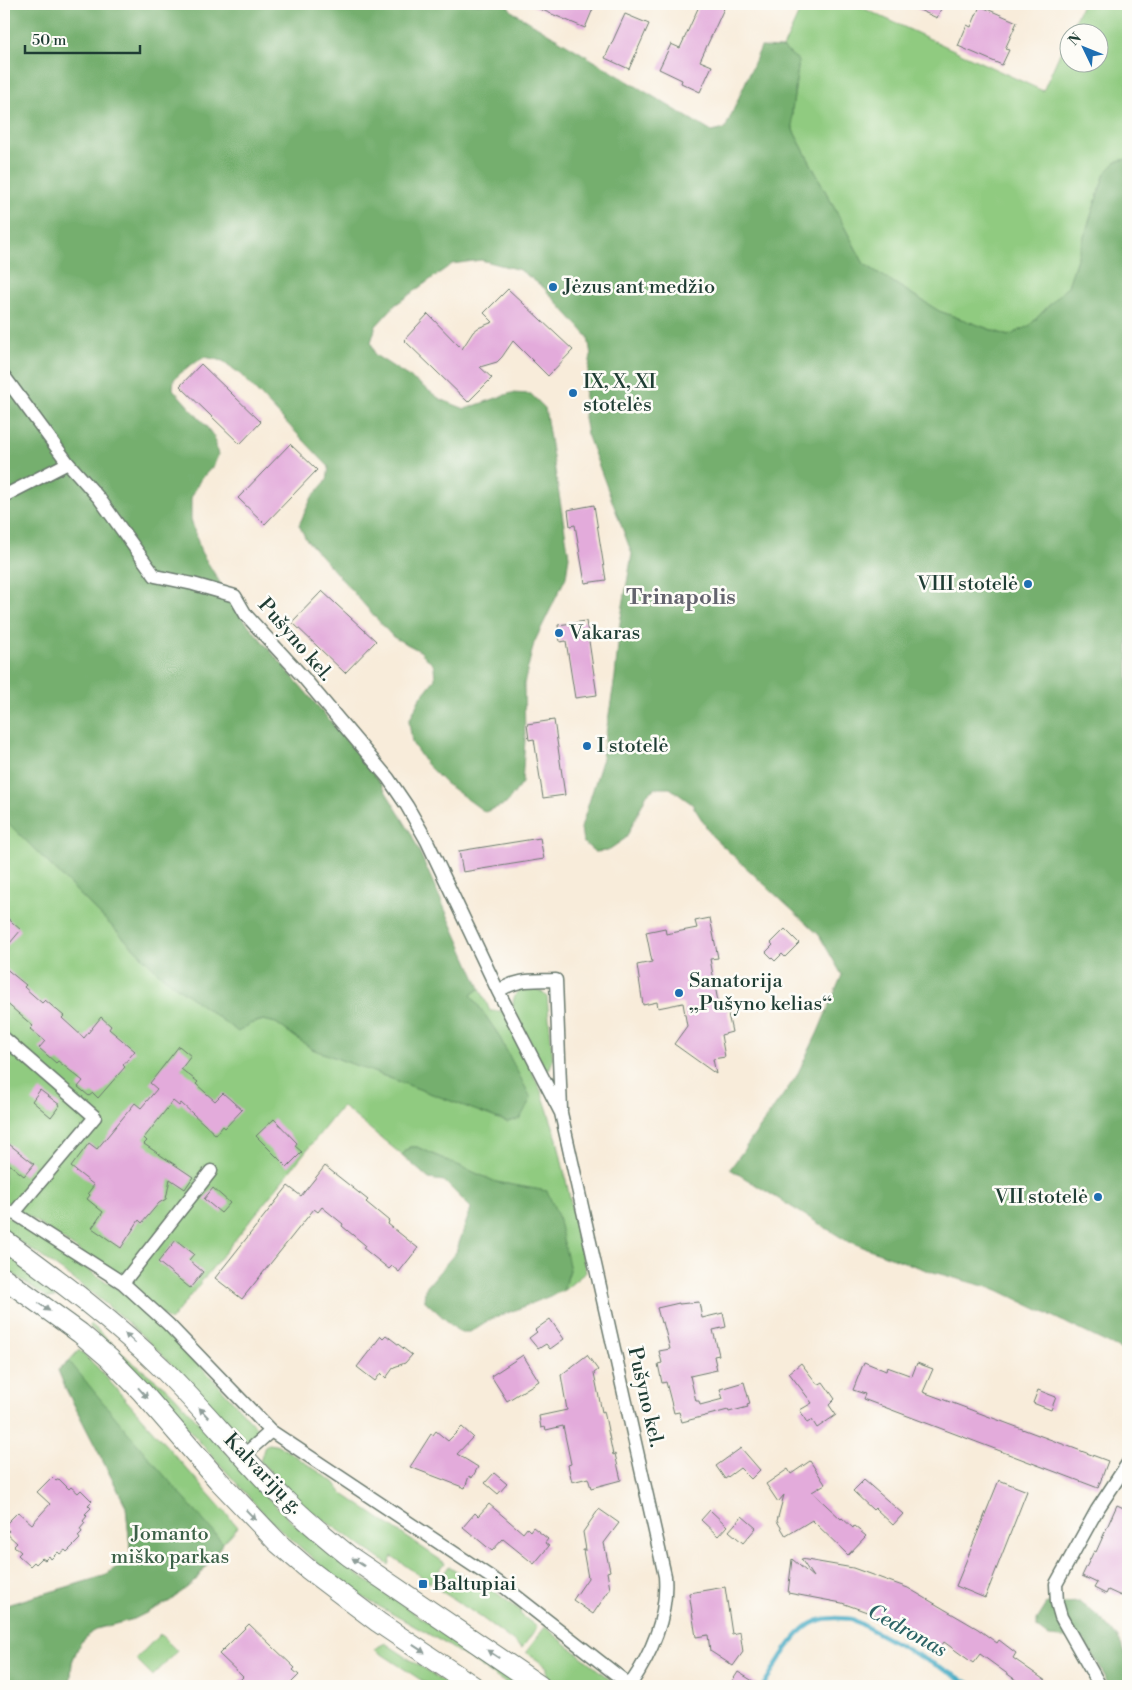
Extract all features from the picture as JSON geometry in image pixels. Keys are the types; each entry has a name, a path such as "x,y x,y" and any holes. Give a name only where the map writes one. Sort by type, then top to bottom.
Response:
{"main road":[{"name":"Kalvarijų g.","path":"4,1240 107,1318 165,1372 286,1502 349,1556 540,1686"},
{"name":"Kalvarijų g.","path":"4,1278 63,1320 109,1358 141,1391 218,1480 279,1544 308,1569 378,1622 473,1686"},
{"path":"63,1320 80,1296"}],"street":[{"name":"Pušyno kel.","path":"4,376 68,463 99,498 155,576 235,596 252,622 303,677 388,778 407,806 427,842 498,991 561,1113"},
{"path":"4,496 68,463"},
{"name":"Pušyno kel.","path":"498,991 511,983 556,980 561,1113 665,1576 666,1593 662,1618 643,1665 630,1686"},
{"path":"4,1038 95,1117 9,1210 122,1283 168,1324 271,1431 498,1582 630,1686"},
{"path":"122,1283 211,1171"},
{"path":"244,1455 271,1431"},
{"path":"1100,1686 1061,1617 1057,1604 1056,1584 1097,1510 1128,1463"}],"green space":[{"path":"4,4 506,4 513,12 712,132 725,129 761,47 783,48 799,61 792,110 793,130 864,264 939,311 1008,336 1029,326 1068,286 1105,173 1117,161 1128,159 1128,1353 998,1290 926,1270 847,1241 730,1169 796,1077 842,975 819,935 712,836 692,804 670,788 655,788 647,794 626,838 607,851 595,852 583,842 581,828 601,764 615,677 620,623 632,554 587,434 584,418 585,389 591,355 588,337 543,287 520,270 481,260 452,264 395,305 376,326 371,342 375,355 440,399 465,409 511,393 531,394 545,408 569,556 566,577 534,643 524,684 525,740 522,783 506,804 485,812 445,783 427,765 412,743 409,721 420,698 435,679 434,666 420,651 393,637 306,539 299,525 312,497 327,480 329,467 240,374 223,361 205,357 189,366 174,379 173,389 214,437 218,455 214,465 200,480 191,498 191,519 201,552 240,615 350,744 381,784 411,833 480,988 471,995 498,1034 531,1098 520,1119 507,1122 312,1049 276,1023 263,1020 250,1024 238,1032 163,977 4,819"},
{"path":"803,4 854,4 1043,91 1060,53 1060,72 1110,72 1110,22 1074,22 1082,4 1128,4 1128,159 1117,161 1105,173 1068,286 1029,326 1009,336 939,311 864,264 793,130 792,110 799,61 783,48"},
{"path":"4,819 163,977 250,1024 264,1020 276,1023 312,1049 507,1122 519,1119 498,1034 471,995 480,988 490,1011 503,1011 542,1093 557,1139 586,1272 563,1291 570,1270 546,1191 496,1182 417,1147 409,1147 402,1155 342,1106 170,1321 119,1278 4,1200"},
{"path":"528,985 542,992 547,997 553,1060 549,1070 545,1069 513,1009 513,1001 516,994 520,988"},
{"path":"410,1147 417,1147 496,1182 547,1191 558,1216 570,1270 563,1291 487,1321 470,1332 459,1332 424,1300 425,1289 456,1252 471,1208 444,1181 429,1179 402,1155"},
{"path":"4,1214 128,1296 174,1336 257,1428 256,1437 253,1440 242,1441 183,1377 137,1331 78,1283 4,1231"},
{"path":"4,1253 55,1288 57,1292 55,1297 48,1298 4,1268"},
{"path":"91,1324 132,1362 171,1392 272,1502 307,1536 342,1564 522,1686 510,1686 446,1644 359,1595 324,1568 264,1514 148,1384 89,1326"},
{"name":"Jomanto miško parkas","path":"79,1350 96,1366 238,1527 223,1543 195,1581 170,1601 134,1619 96,1629 80,1643 72,1662 70,1686 4,1686 4,1607 104,1576 131,1557 126,1506 58,1370"},
{"name":"Jomanto miško parkas","path":"69,1361 144,1452 223,1543 195,1581 170,1601 134,1619 96,1629 80,1643 72,1662 70,1686 4,1686 4,1607 104,1576 131,1557 126,1506 58,1370"},
{"path":"268,1444 280,1446 334,1482 343,1494 445,1563 430,1583 392,1556 389,1565 311,1511 260,1461 265,1446"},
{"path":"449,1566 488,1592 494,1591 521,1611 520,1614 537,1627 522,1648 482,1618 435,1587"},
{"path":"1080,1602 1101,1619 1123,1647 1127,1659 1128,1686 1107,1686 1102,1670 1083,1640 1049,1637 1037,1628 1037,1620 1047,1604"},
{"path":"545,1627 618,1686 560,1686 547,1677 547,1667 526,1652"},
{"path":"160,1634 177,1651 153,1676 136,1659"},
{"path":"385,1643 450,1686 430,1686 374,1649"}],"building":[{"path":"528,4 595,4 585,28"},
{"path":"700,4 726,4 700,61 712,66 700,92 681,83 682,80 659,69 671,44 680,48"},
{"path":"906,4 943,4 937,18"},
{"path":"980,6 1017,22 1005,49 1009,50 1002,65 958,46 967,25 971,27"},
{"path":"625,14 649,24 629,69 605,58"},
{"path":"508,289 573,350 548,376 513,341 497,362 480,367 492,378 468,402 404,340 428,314 462,349 473,332 493,322 484,313"},
{"path":"201,364 261,422 240,444 180,386"},
{"path":"290,444 317,470 265,524 238,498"},
{"path":"594,505 606,580 585,583 575,525 570,526 568,510"},
{"path":"322,591 376,641 345,673 292,622"},
{"path":"586,621 597,695 575,698 566,641 560,642 558,625"},
{"path":"554,720 565,795 543,798 534,739 529,740 527,724"},
{"path":"540,838 544,859 463,872 459,851"},
{"path":"4,915 21,930 4,950"},
{"name":"Sanatorija „Pušyno kelias“","path":"710,918 718,958 710,959 719,1007 726,1005 732,1032 721,1035 725,1057 713,1059 716,1074 674,1044 687,1026 683,1003 658,1008 657,1002 643,1005 637,965 652,962 646,932 665,928 666,934 697,928 695,921"},
{"path":"785,929 799,943 785,957 782,954 775,961 766,952 773,945 771,943"},
{"path":"4,967 26,985 24,987 42,1003 45,1000 64,1016 62,1018 84,1038 101,1017 111,1026 109,1029 135,1051 123,1065 125,1067 98,1098 93,1093 89,1096 78,1087 83,1081 58,1061 56,1063 39,1048 45,1041 30,1029 33,1026 4,1001"},
{"path":"179,1046 191,1056 181,1069 198,1082 196,1084 215,1101 223,1093 242,1110 225,1128 223,1126 216,1135 181,1103 179,1106 173,1101 144,1138 147,1141 144,1144 193,1177 185,1189 170,1179 166,1199 159,1203 142,1223 139,1220 121,1248 92,1228 103,1212 87,1199 90,1195 88,1193 94,1185 71,1167 89,1143 97,1149 135,1103 141,1108 157,1089 150,1083"},
{"path":"40,1090 60,1105 51,1117 32,1101"},
{"path":"274,1119 297,1143 295,1146 302,1152 287,1167 256,1136"},
{"path":"4,1140 34,1164 24,1176 4,1160"},
{"path":"325,1166 368,1200 366,1202 389,1221 388,1224 418,1248 399,1272 392,1266 389,1269 363,1248 365,1245 322,1207 318,1212 314,1209 242,1299 215,1278 288,1186 301,1196"},
{"path":"213,1188 230,1203 221,1213 204,1199"},
{"path":"176,1240 194,1254 189,1260 203,1272 190,1288 158,1262"},
{"path":"699,1302 702,1318 723,1313 726,1327 713,1330 719,1355 714,1356 717,1370 690,1376 696,1401 699,1401 700,1405 723,1399 720,1389 744,1382 750,1404 747,1405 748,1407 729,1412 728,1410 682,1422 679,1412 674,1413 666,1382 662,1383 658,1364 662,1363 659,1351 670,1349 657,1308 679,1303"},
{"path":"550,1319 564,1339 550,1349 546,1344 538,1349 529,1338 537,1332 535,1330"},
{"path":"386,1335 412,1355 405,1363 394,1367 386,1378 381,1373 375,1381 357,1367 381,1336 383,1338"},
{"path":"523,1355 539,1381 507,1401 491,1376"},
{"path":"587,1355 598,1370 594,1373 602,1412 604,1411 613,1455 615,1454 621,1480 591,1488 588,1478 572,1482 568,1465 571,1464 563,1426 546,1430 545,1427 541,1428 539,1416 567,1410 561,1375"},
{"path":"864,1362 886,1371 887,1367 912,1376 917,1363 933,1369 923,1392 1108,1461 1098,1488 863,1399 865,1394 853,1390"},
{"path":"801,1363 818,1385 823,1382 835,1399 829,1405 836,1415 817,1428 812,1420 807,1423 800,1410 812,1403 789,1373"},
{"path":"1038,1390 1056,1397 1051,1410 1033,1403"},
{"path":"462,1427 473,1437 457,1454 478,1467 472,1478 469,1476 465,1488 410,1467 431,1434 433,1435 436,1431 448,1441"},
{"path":"741,1448 760,1470 751,1479 740,1468 725,1479 716,1466"},
{"path":"810,1461 825,1484 812,1492 841,1519 853,1528 854,1526 866,1536 848,1555 812,1520 786,1536 777,1521 784,1495 778,1502 766,1484 788,1469 791,1474"},
{"path":"494,1473 507,1484 498,1494 485,1483"},
{"path":"52,1477 56,1481 59,1479 69,1489 71,1487 78,1493 81,1490 92,1501 88,1505 91,1508 85,1514 87,1516 83,1521 85,1523 80,1529 82,1532 78,1536 80,1539 67,1552 65,1550 60,1554 58,1552 51,1559 49,1556 45,1560 42,1558 36,1564 34,1562 30,1566 18,1555 21,1552 14,1546 17,1543 6,1533 9,1531 4,1526 18,1512 32,1524 50,1504 37,1492"},
{"path":"864,1480 903,1514 893,1525 875,1508 873,1510 853,1491"},
{"path":"999,1480 1027,1491 985,1598 956,1586"},
{"path":"489,1504 523,1533 527,1528 530,1531 533,1527 548,1539 545,1543 549,1546 534,1564 503,1539 492,1551 463,1527 475,1513 478,1516"},
{"path":"1117,1505 1128,1510 1128,1592 1124,1590 1121,1596 1108,1590 1106,1594 1094,1588 1097,1583 1082,1576 1094,1551 1096,1552"},
{"path":"599,1509 619,1523 604,1543 610,1571 607,1572 610,1589 593,1614 573,1600 588,1578 583,1550 586,1550 583,1532"},
{"path":"710,1510 727,1526 718,1536 701,1520"},
{"path":"742,1516 756,1528 743,1543 729,1531"},
{"path":"792,1559 813,1577 801,1559 853,1568 908,1588 978,1629 997,1643 999,1640 1016,1653 1013,1658 1053,1686 1024,1686 980,1654 973,1663 944,1642 940,1648 892,1621 842,1603 788,1593"},
{"path":"725,1587 732,1634 740,1632 743,1652 733,1666 710,1651 708,1635 696,1637 689,1593"},
{"path":"249,1624 295,1668 293,1670 299,1675 288,1686 234,1686 243,1677 219,1654"},
{"path":"738,1672 761,1686 729,1686"}],"waterway":[{"name":"Cedronas","path":"763,1686 786,1649 801,1632 817,1621 834,1618 852,1619 974,1686"}],"place":[{"name":"Jėzus ant medžio","path":"553,287"},
{"name":"IX, X, XI stotelės","path":"573,393"},
{"name":"VIII stotelė","path":"1028,584"},
{"name":"Vakaras","path":"559,633"},
{"name":"I stotelė","path":"587,746"},
{"name":"Sanatorija „Pušyno kelias“","path":"679,993"},
{"name":"VII stotelė","path":"1098,1197"},
{"name":"Baltupiai","path":"423,1584"}],"district":[{"name":"Trinapolis","path":"681,597"}]}
